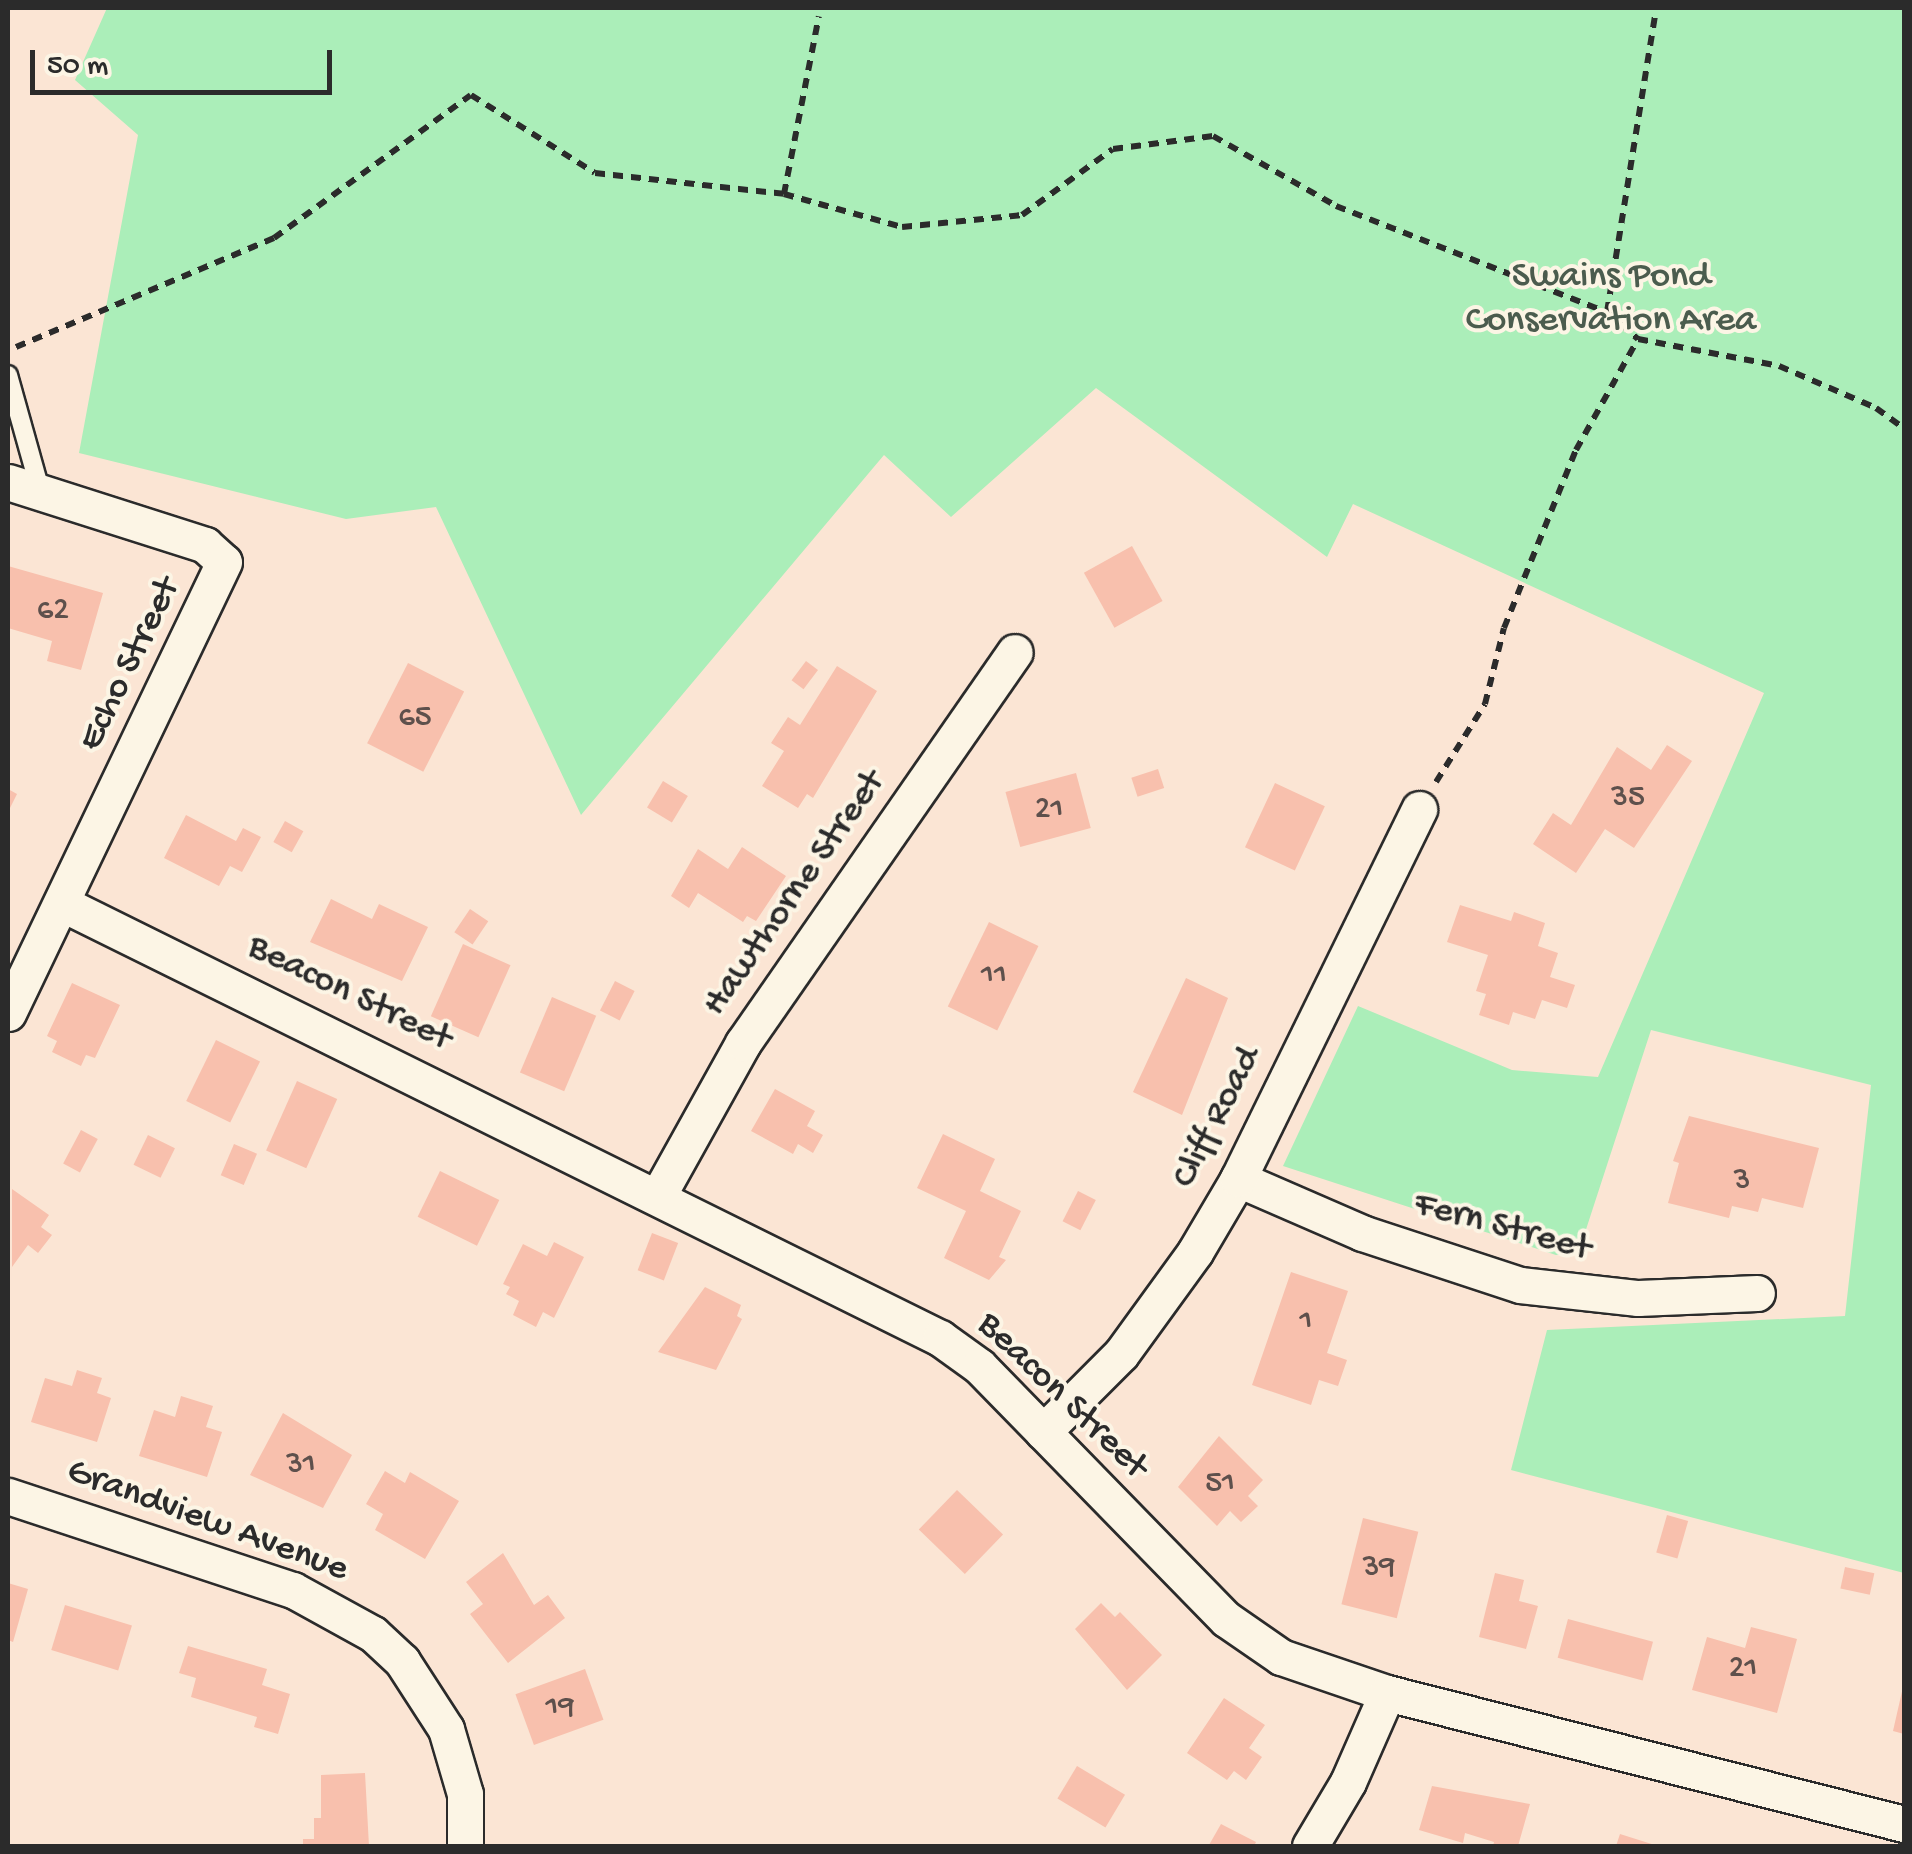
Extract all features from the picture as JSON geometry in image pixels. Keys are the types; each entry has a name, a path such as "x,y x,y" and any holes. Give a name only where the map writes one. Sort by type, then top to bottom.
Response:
{"street":[{"name":"Echo Street","path":"8,482 204,545 224,562 221,578 8,1013"},
{"name":"Hawthorne Street","path":"659,1194 735,1056 1015,652"},
{"name":"Cliff Road","path":"1043,1432 1144,1324 1238,1179 1419,809"},
{"name":"Beacon Street","path":"63,904 659,1194 940,1338 979,1366 1247,1635 1304,1667 1387,1694 1904,1824"},
{"name":"Fern Street","path":"1238,1179 1362,1233 1520,1285 1638,1298 1757,1293"},
{"name":"Grandview Avenue","path":"8,1496 293,1590 373,1634 402,1660 446,1729 466,1794 466,1846"},
{"path":"1310,1846 1348,1782 1387,1694"}],"lane":[{"path":"8,375 41,494"}],"path":[{"path":"1608,312 1656,8"},
{"path":"784,194 819,16"},
{"path":"8,350 274,238 472,96 595,173 784,194 902,227 1022,214 1112,150 1213,136 1336,206 1608,312 1638,339 1779,366 1876,408 1904,428"},
{"path":"1419,809 1485,704 1504,628 1576,450 1638,339"}],"green space":[{"name":"Swains Pond Conservation Area","path":"107,8 1904,8 1904,1573 1511,1470 1547,1330 1845,1316 1871,1085 1651,1030 1578,1254 1556,1255 1283,1166 1358,1006 1512,1070 1598,1077 1764,693 1353,504 1327,557 1096,388 951,517 884,455 581,815 436,507 346,519 79,453 138,135 75,80"}],"building":[{"path":"1132,546 1163,601 1114,628 1084,573"},
{"path":"8,566 103,593 81,670 47,661 52,641 8,628"},
{"path":"806,661 818,670 804,689 792,680"},
{"path":"408,663 464,692 423,772 367,743"},
{"path":"837,666 877,691 813,798 807,794 798,808 762,786 784,751 771,743 788,717 800,725"},
{"path":"1667,745 1692,761 1634,848 1605,829 1576,873 1533,844 1553,813 1571,825 1617,747 1651,770"},
{"path":"1158,769 1164,788 1138,797 1131,778"},
{"path":"1076,773 1091,828 1020,847 1005,792"},
{"path":"663,781 688,796 672,823 647,808"},
{"path":"1275,783 1325,806 1295,871 1245,847"},
{"path":"8,789 17,794 8,812"},
{"path":"186,815 236,841 243,828 261,837 242,872 230,866 219,886 164,858"},
{"path":"285,821 303,831 292,852 273,842"},
{"path":"742,847 786,876 756,921 747,916 743,922 698,893 689,908 671,896 698,849 728,869"},
{"path":"331,899 372,919 379,904 428,927 402,981 310,942"},
{"path":"1460,905 1511,921 1514,912 1545,923 1538,946 1558,953 1550,977 1575,985 1567,1008 1542,1000 1535,1019 1513,1012 1509,1025 1479,1015 1486,994 1476,991 1488,955 1447,942"},
{"path":"470,909 488,921 473,945 454,932"},
{"path":"989,922 1038,946 997,1031 948,1006"},
{"path":"463,944 511,965 478,1037 431,1016"},
{"path":"1186,978 1228,998 1182,1115 1133,1092"},
{"path":"615,981 635,991 620,1020 600,1010"},
{"path":"72,983 120,1005 95,1058 86,1055 81,1066 52,1052 57,1041 47,1036"},
{"path":"552,997 596,1016 564,1091 520,1072"},
{"path":"216,1040 260,1061 230,1123 186,1101"},
{"path":"297,1081 337,1099 306,1168 266,1150"},
{"path":"775,1089 815,1111 807,1126 823,1135 813,1153 798,1144 793,1154 751,1131"},
{"path":"1689,1116 1819,1148 1803,1208 1762,1198 1758,1212 1732,1206 1729,1218 1668,1203 1679,1163 1673,1161"},
{"path":"81,1130 98,1139 80,1172 63,1164"},
{"path":"943,1134 995,1159 980,1191 1021,1211 999,1257 1006,1260 989,1280 944,1258 966,1211 917,1188"},
{"path":"148,1135 175,1148 160,1178 134,1165"},
{"path":"234,1144 257,1154 244,1185 221,1175"},
{"path":"440,1171 499,1200 477,1246 418,1217"},
{"path":"12,1189 49,1215 41,1227 52,1235 38,1253 28,1245 12,1267"},
{"path":"1078,1191 1096,1200 1080,1230 1063,1221"},
{"path":"652,1233 678,1243 664,1280 638,1270"},
{"path":"554,1242 584,1257 554,1318 543,1312 536,1327 513,1315 519,1301 506,1294 510,1287 503,1284 523,1244 547,1256"},
{"path":"1291,1272 1348,1291 1327,1353 1347,1360 1338,1386 1319,1380 1311,1405 1252,1385"},
{"path":"705,1287 741,1305 737,1316 742,1319 716,1370 658,1352"},
{"path":"77,1370 102,1378 97,1393 111,1398 97,1442 31,1422 45,1378 72,1386"},
{"path":"181,1396 213,1406 206,1427 222,1432 207,1477 139,1456 154,1410 175,1417"},
{"path":"283,1413 352,1455 323,1508 250,1475"},
{"path":"1219,1436 1263,1480 1248,1496 1258,1506 1241,1522 1230,1511 1217,1526 1178,1487"},
{"path":"385,1471 405,1483 410,1472 459,1501 425,1559 375,1530 383,1514 366,1504"},
{"path":"957,1490 1003,1534 965,1574 919,1530"},
{"path":"1667,1515 1688,1521 1677,1559 1656,1552"},
{"path":"1363,1518 1418,1532 1397,1618 1341,1604"},
{"path":"503,1553 534,1605 548,1595 565,1618 508,1663 470,1614 483,1604 466,1582"},
{"path":"1845,1567 1874,1573 1870,1595 1840,1589"},
{"path":"1495,1573 1524,1580 1519,1601 1538,1606 1526,1649 1479,1637"},
{"path":"8,1583 28,1589 13,1642 8,1640"},
{"path":"1101,1603 1115,1617 1120,1612 1162,1655 1127,1690 1075,1629"},
{"path":"65,1605 132,1625 118,1670 51,1650"},
{"path":"1568,1619 1653,1642 1643,1680 1558,1658"},
{"path":"1751,1627 1797,1639 1777,1713 1692,1690 1707,1637 1745,1648"},
{"path":"188,1646 267,1669 262,1685 290,1694 278,1734 254,1727 257,1717 191,1697 196,1678 179,1673"},
{"path":"585,1669 603,1720 534,1745 515,1694"},
{"path":"1904,1687 1904,1734 1893,1731"},
{"path":"1224,1698 1265,1725 1249,1748 1262,1757 1246,1780 1234,1771 1227,1780 1187,1753"},
{"path":"1077,1766 1125,1795 1105,1827 1057,1799"},
{"path":"365,1773 369,1846 303,1846 303,1839 314,1839 314,1818 321,1818 321,1775"},
{"path":"1432,1786 1530,1804 1518,1846 1493,1846 1494,1842 1465,1833 1463,1843 1419,1830"},
{"path":"1221,1824 1256,1842 1254,1846 1209,1845"},
{"path":"1620,1834 1658,1846 1616,1846"}]}
